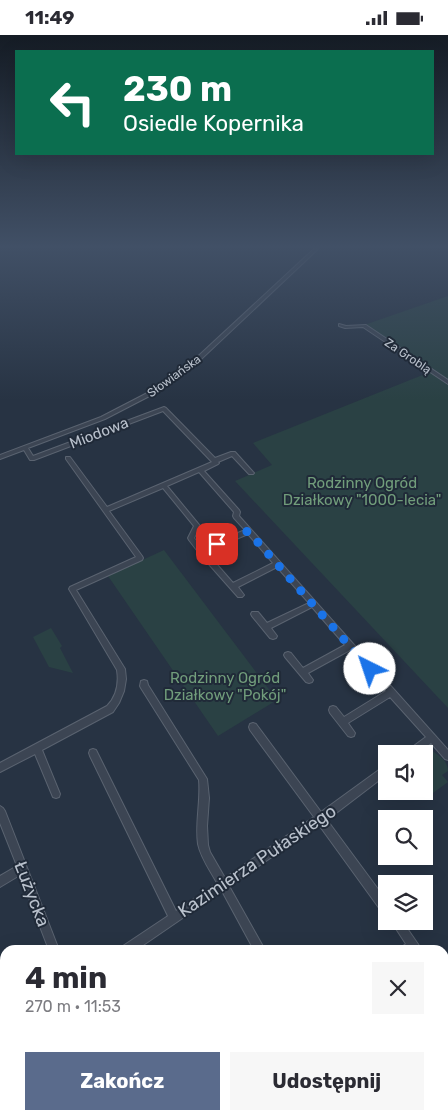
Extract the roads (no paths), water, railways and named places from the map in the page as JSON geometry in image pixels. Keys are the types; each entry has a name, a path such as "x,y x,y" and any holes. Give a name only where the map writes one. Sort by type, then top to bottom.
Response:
{"street":[{"name":"Słowiańska","path":"0,457 103,418 135,403 165,385 195,362 263,299"},
{"name":"Za Groblą","path":"341,325 345,327 364,326 448,382"},
{"name":"Miodowa","path":"24,448 32,459 164,409 214,461"},
{"path":"106,510 216,463 214,461 233,453 251,473"},
{"path":"0,768 110,709 115,704 123,676 121,669 72,589 140,558 68,458"},
{"path":"202,473 237,512 236,517 248,531 448,756"},
{"path":"166,488 197,526 191,538 240,595"},
{"path":"201,551 248,531"},
{"path":"232,586 277,564"},
{"path":"266,627 313,604"},
{"path":"256,614 274,637"},
{"path":"302,671 350,646"},
{"path":"288,655 309,680"},
{"path":"144,683 144,686 202,779 205,791 201,842 257,945"},
{"path":"343,722 391,692"},
{"path":"333,710 351,733"},
{"path":"253,727 378,897"},
{"path":"422,745 432,738"},
{"path":"36,749 56,794"},
{"path":"93,753 174,917"},
{"name":"Kazimierza Pułaskiego","path":"134,945 320,818 378,776"},
{"name":"Łużycka","path":"0,811 52,945"},
{"path":"0,882 21,869"},
{"path":"401,930 410,945"}],"park label":[{"name":"Rodzinny Ogród Działkowy \"1000-lecia\"","path":"362,492"},
{"name":"Rodzinny Ogród Działkowy \"Pokój\"","path":"225,686"}]}
